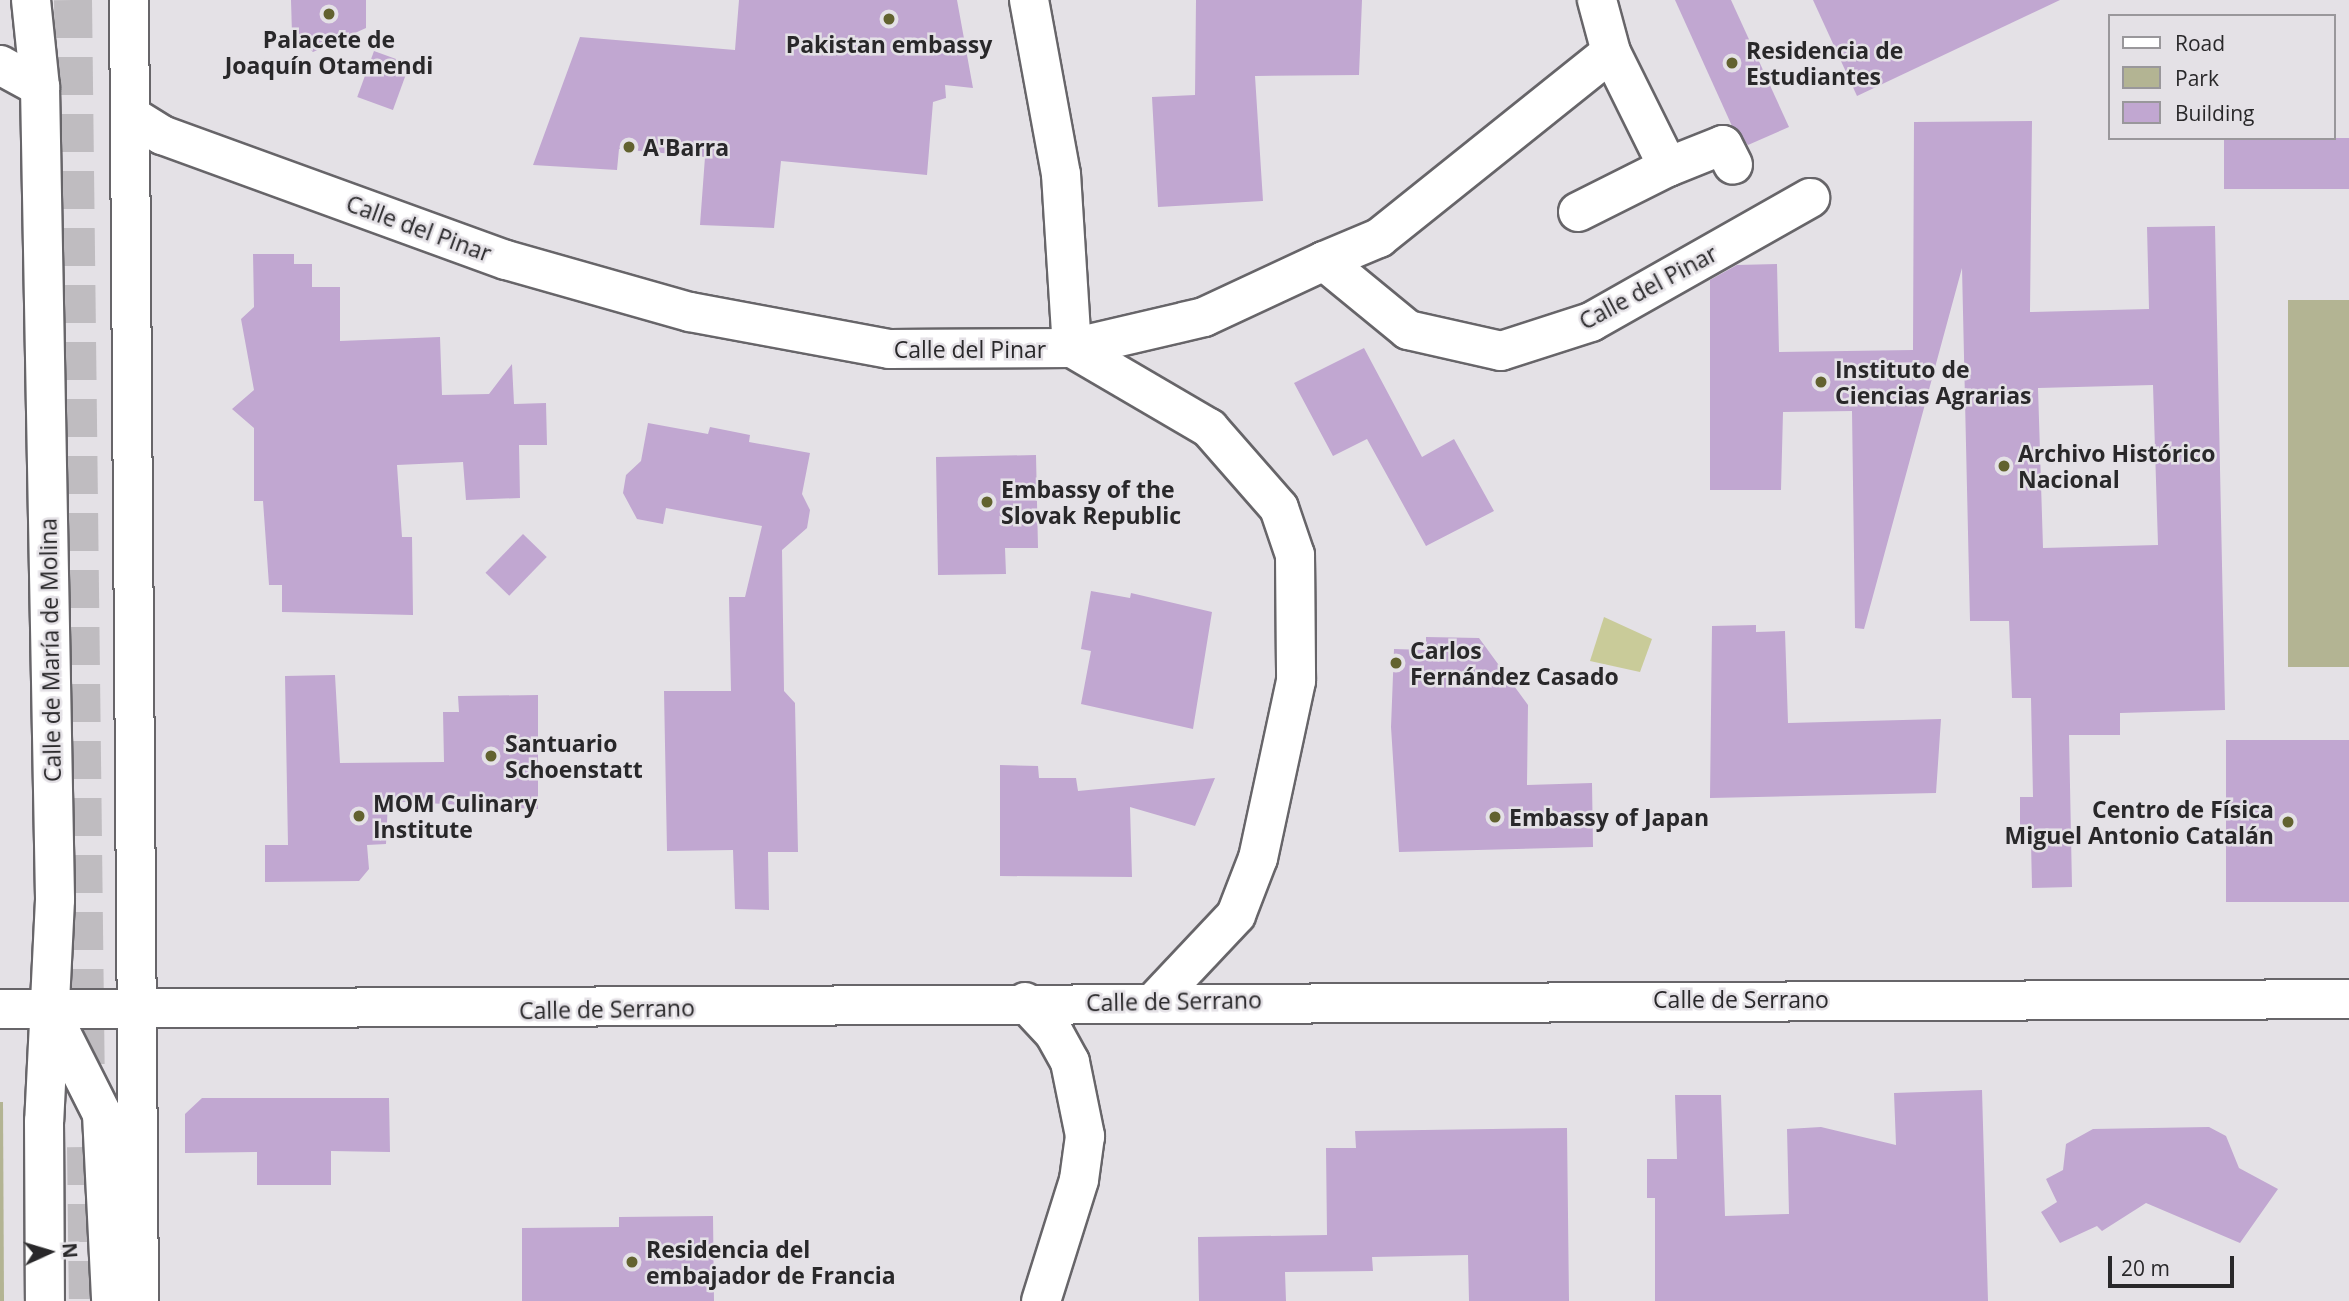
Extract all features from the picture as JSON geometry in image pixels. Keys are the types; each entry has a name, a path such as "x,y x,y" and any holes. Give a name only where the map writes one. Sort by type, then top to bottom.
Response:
{"main road":[{"name":"Calle de María de Molina","path":"31,0 40,87 55,900 49,1009 45,1301"},
{"path":"129,0 140,1006 139,1301"},
{"path":"1029,0 1061,174 1072,348 1209,428 1279,508 1294,555 1296,681 1258,858 1236,915 1154,1002"},
{"path":"1597,0 1611,52 1668,167"},
{"path":"1324,261 1379,238 1611,52"},
{"path":"0,65 40,87"},
{"name":"Calle del Pinar","path":"130,116 162,135 506,260 690,312 889,349 1072,348 1204,317 1324,261 1408,330 1501,351 1591,322 1811,198"},
{"path":"1578,212 1668,167 1723,145 1733,165"},
{"name":"Calle de Serrano","path":"0,1009 140,1006 429,1011 1025,1002 2349,999"},
{"path":"1025,1002 1054,1033 1070,1062 1085,1136 1079,1180 1041,1301"},
{"path":"49,1009 102,1114 111,1301"}],"green space":[{"path":"2288,300 2349,300 2349,667 2288,667"},
{"path":"0,1102 3,1102 4,1301 0,1301"}],"shaded area":[{"path":"1604,617 1652,639 1640,672 1590,661"}],"building":[{"name":"Palacete de Joaquín Otamendi","path":"291,0 366,0 366,28 313,52 292,34"},
{"path":"739,0 957,0 973,88 945,85 946,98 933,102 927,175 781,161 774,228 700,225 705,157 619,149 617,170 533,165 580,37 735,50"},
{"path":"1196,0 1362,0 1359,75 1255,76 1263,201 1158,207 1152,97 1195,95"},
{"name":"Residencia de Estudiantes","path":"1675,0 1731,0 1789,127 1748,145 1732,126"},
{"path":"1813,0 2060,0 1857,96"},
{"path":"374,51 410,64 393,110 357,97"},
{"path":"2032,121 2030,312 2149,309 2147,227 2215,226 2225,710 2120,713 2120,735 2069,735 2072,887 2032,888 2031,842 2020,842 2020,797 2033,797 2031,698 2012,698 2009,621 1970,621 1962,268 1864,629 1855,628 1852,411 1783,412 1781,490 1710,490 1710,280 1737,265 1777,264 1779,352 1913,350 1914,122","holes":["2153,385 2158,545 2043,548 2038,388"]},
{"path":"2349,138 2349,189 2224,189 2224,140"},
{"path":"253,254 294,254 294,264 312,264 312,287 340,287 340,341 440,337 442,395 489,394 512,364 514,404 546,403 547,445 519,445 520,498 466,500 463,462 397,465 402,537 412,537 413,615 282,612 282,585 269,585 263,501 254,501 254,428 232,409 254,390 241,319 254,307"},
{"path":"1364,348 1422,457 1454,439 1494,511 1426,546 1367,439 1333,456 1294,383"},
{"path":"648,423 708,434 710,427 750,435 749,442 810,453 802,494 810,510 807,528 782,550 784,691 795,703 798,852 768,852 769,910 735,909 733,850 667,851 664,691 731,691 729,597 745,597 762,526 666,508 663,524 637,519 623,493 626,475 641,461"},
{"name":"Embassy of the Slovak Republic","path":"1036,455 1038,548 1005,548 1006,574 938,575 936,457"},
{"path":"523,534 547,557 509,596 485,573"},
{"path":"1091,591 1130,598 1131,593 1212,612 1193,729 1081,704 1091,651 1081,649"},
{"path":"1756,625 1756,632 1785,631 1788,723 1941,719 1936,793 1710,798 1712,626"},
{"path":"1426,637 1479,638 1528,705 1527,785 1592,783 1593,847 1399,852 1391,727 1394,649 1426,650"},
{"path":"335,675 340,763 444,762 443,712 459,712 458,696 538,695 538,809 388,801 386,844 367,845 369,869 359,881 265,882 265,845 288,845 285,676"},
{"name":"Centro de Física Miguel Antonio Catalán","path":"2226,740 2349,740 2349,902 2226,902"},
{"path":"1000,765 1038,766 1039,778 1076,778 1078,791 1215,778 1195,826 1130,807 1132,877 1000,876"},
{"path":"1982,1090 1988,1301 1655,1301 1655,1198 1647,1198 1647,1159 1677,1159 1675,1095 1721,1095 1725,1216 1789,1214 1787,1129 1821,1127 1896,1145 1894,1093"},
{"path":"202,1098 389,1098 390,1152 331,1151 331,1185 257,1185 257,1152 185,1153 185,1114"},
{"path":"2209,1127 2226,1136 2239,1168 2278,1189 2240,1243 2146,1203 2102,1231 2097,1226 2060,1243 2041,1212 2057,1202 2046,1179 2063,1170 2066,1144 2093,1129"},
{"path":"1567,1128 1569,1301 1469,1301 1468,1255 1372,1257 1373,1271 1285,1272 1286,1301 1199,1301 1198,1237 1327,1235 1326,1148 1356,1148 1355,1131"},
{"path":"713,1216 714,1301 522,1301 522,1228 619,1227 619,1217"}],"tunnel":[{"path":"73,0 86,1090"},
{"path":"86,1147 88,1301"}],"place":[{"name":"Palacete de Joaquín Otamendi","path":"329,14"},
{"name":"Pakistan embassy","path":"889,19"},
{"name":"Residencia de Estudiantes","path":"1732,63"},
{"name":"A'Barra","path":"629,147"},
{"name":"Instituto de Ciencias Agrarias","path":"1821,382"},
{"name":"Archivo Histórico Nacional","path":"2004,466"},
{"name":"Embassy of the Slovak Republic","path":"987,502"},
{"name":"Carlos Fernández Casado","path":"1396,663"},
{"name":"Santuario Schoenstatt","path":"491,756"},
{"name":"MOM Culinary Institute","path":"359,816"},
{"name":"Embassy of Japan","path":"1495,817"},
{"name":"Centro de Física Miguel Antonio Catalán","path":"2288,822"},
{"name":"Residencia del embajador de Francia","path":"632,1262"}]}
